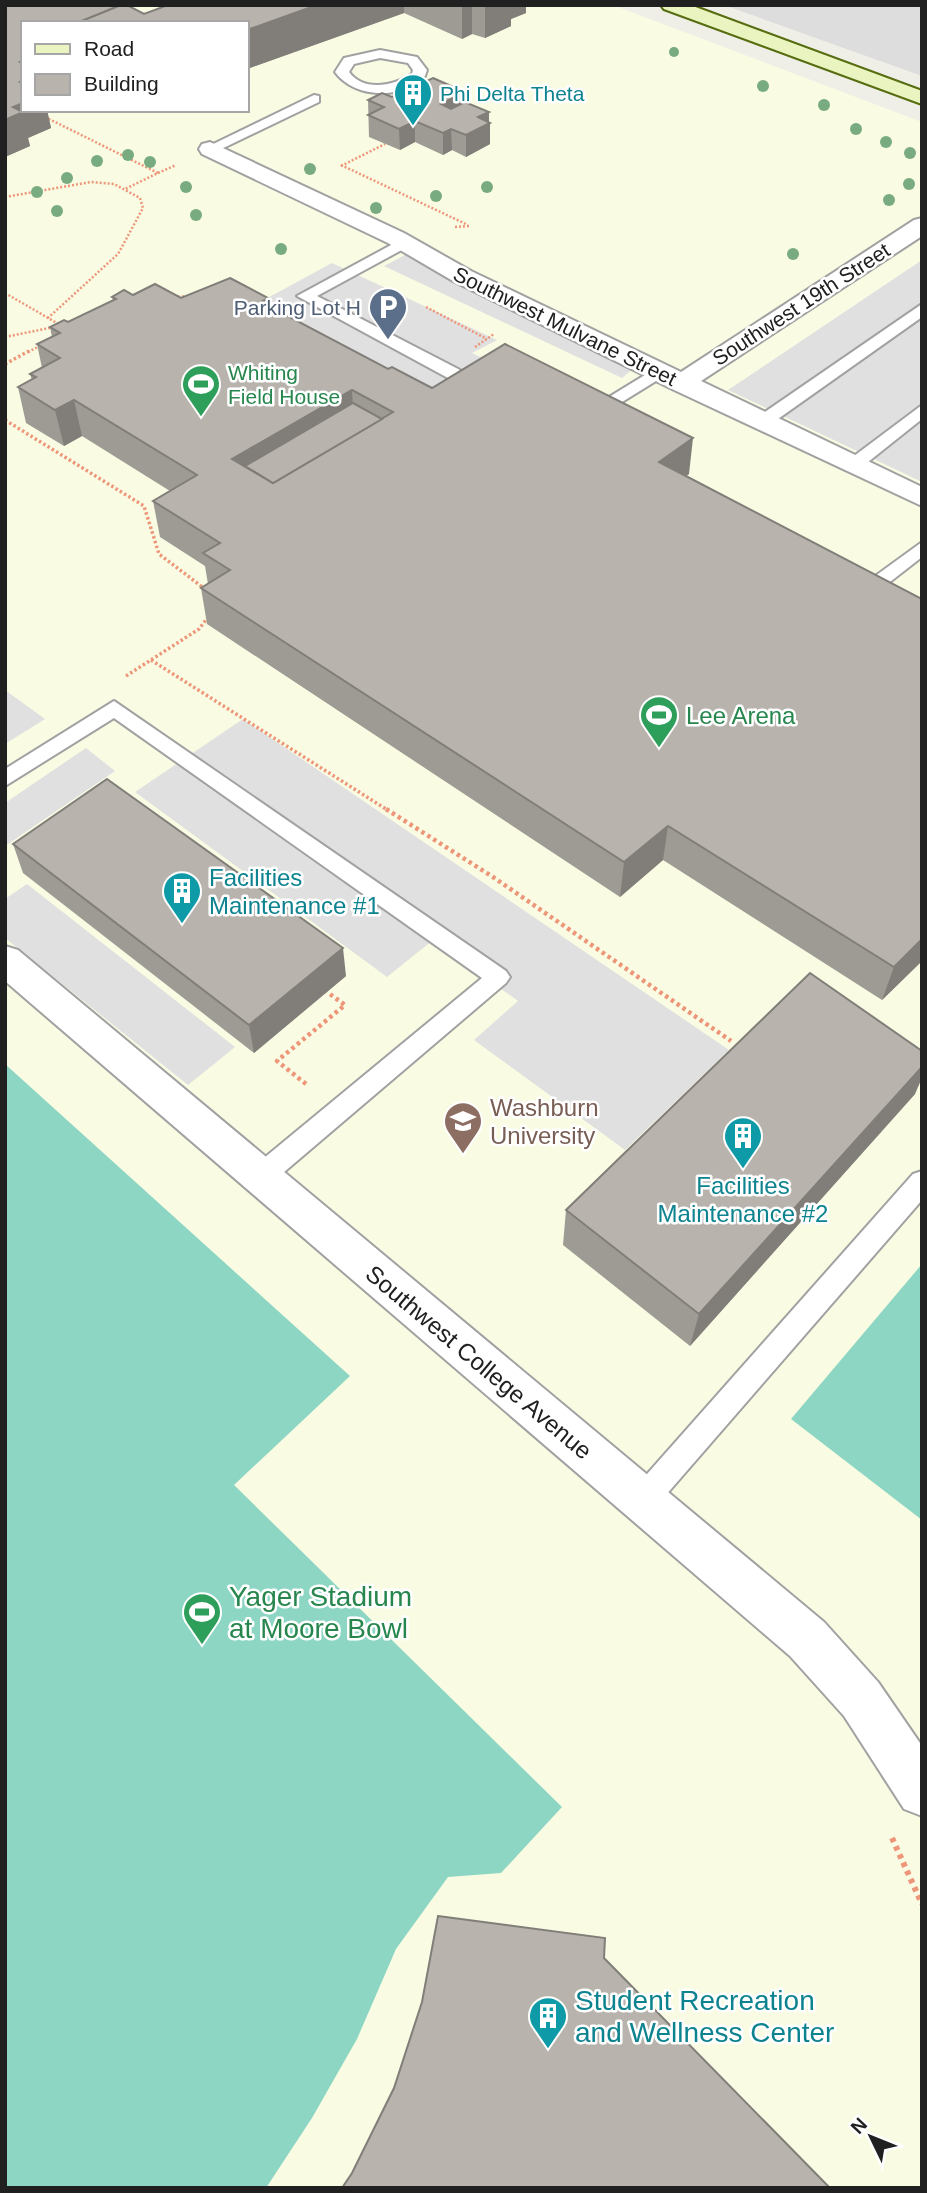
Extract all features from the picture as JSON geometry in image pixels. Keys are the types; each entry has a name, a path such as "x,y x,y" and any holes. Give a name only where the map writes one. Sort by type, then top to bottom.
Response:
{"main road":[{"path":"671,5 922,98"}],"street":[{"name":"Southwest Mulvane Street","path":"210,149 404,243 462,276 922,498"},
{"name":"Southwest 19th Street","path":"681,383 922,225"},
{"name":"Southwest College Avenue","path":"5,960 807,1639 861,1699 922,1791"}],"lane":[{"path":"380,54 404,56 418,65 418,76 412,82 375,89 352,83 342,72 343,66 357,57 380,54"},
{"path":"210,149 314,99"},
{"path":"404,243 305,296 454,374"},
{"path":"762,422 922,309"},
{"path":"582,419 658,372"},
{"path":"852,466 922,410"},
{"path":"852,601 922,548"},
{"path":"5,779 114,708 498,977 261,1176"},
{"path":"642,1502 922,1182"}],"path":[{"path":"35,112 158,173 124,189"},
{"path":"341,165 469,226"},
{"path":"5,197 91,182 114,184 140,198 143,208 118,254 48,318"},
{"path":"5,293 70,330"},
{"path":"167,298 190,295"},
{"path":"426,307 486,339"},
{"path":"5,337 61,325"},
{"path":"5,364 48,341"},
{"path":"5,420 144,506 159,554 202,585 210,595"},
{"path":"117,681 199,629 213,607"},
{"path":"151,660 493,877 731,1041"},
{"path":"327,992 345,1005 277,1061 338,1110"}],"shaded area":[{"name":"Washburn University","path":"5,5 613,5 922,122 922,2188 5,2188"},
{"path":"724,5 922,5 922,76"},
{"path":"405,255 635,367 622,378 384,266"},
{"path":"922,260 922,482 728,390"},
{"name":"Parking Lot H","path":"332,263 497,340 472,353 507,370 428,417 247,309"},
{"path":"5,690 45,719 5,744"},
{"path":"243,719 729,1050 625,1150 474,1040 518,1001 433,940 387,977 135,792"},
{"path":"86,748 115,771 5,846 5,803"},
{"path":"27,884 235,1047 188,1085 5,938 5,899"}],"green space":[{"name":"Yager Stadium at Moore Bowl","path":"5,1064 350,1376 234,1485 562,1807 501,1873 448,1877 396,1949 357,2039 312,2118 266,2188 5,2188"},
{"path":"922,1264 922,1520 791,1419"}],"building":[{"path":"5,5 119,6 82,21 21,21 21,104 13,107 23,112 5,120"},
{"path":"121,5 127,5 144,14 168,5 317,5 248,30 248,21 82,21"},
{"path":"433,78 465,92 441,104 451,109 465,102 489,112 478,117 490,123 466,135 451,129 443,133 415,121 399,129 368,115 384,107 368,100 382,93 392,97"},
{"name":"Lee Arena","path":"230,278 268,298 261,302 388,369 392,367 432,388 505,344 693,438 659,462 922,599 922,939 894,967 668,826 624,862 201,588 230,570 203,553 220,543 153,501 197,475 74,400 55,410 18,387 36,377 30,374 60,358 37,344 60,333 50,327 64,320 68,322 116,299 112,297 124,290 133,295 155,284 181,298","holes":["352,390 393,412 273,483 232,459"]},
{"path":"353,403 382,419 273,483 245,466"},
{"name":"Facilities Maintenance #1","path":"107,779 343,948 249,1025 13,844"},
{"name":"Facilities Maintenance #2","path":"810,973 922,1051 922,1067 699,1314 566,1210"},
{"name":"Student Recreation and Wellness Center","path":"438,1916 605,1938 604,1958 830,2188 342,2188 394,2088 422,2002"}],"place":[{"name":"Phi Delta Theta","path":"413,127"},
{"name":"Parking Lot H","path":"388,341"},
{"name":"Whiting Field House","path":"201,418"},
{"name":"Lee Arena","path":"659,749"},
{"name":"Facilities Maintenance #1","path":"182,925"},
{"name":"Washburn University","path":"463,1155"},
{"name":"Facilities Maintenance #2","path":"743,1170"},
{"name":"Yager Stadium at Moore Bowl","path":"202,1646"},
{"name":"Student Recreation and Wellness Center","path":"548,2050"}]}
